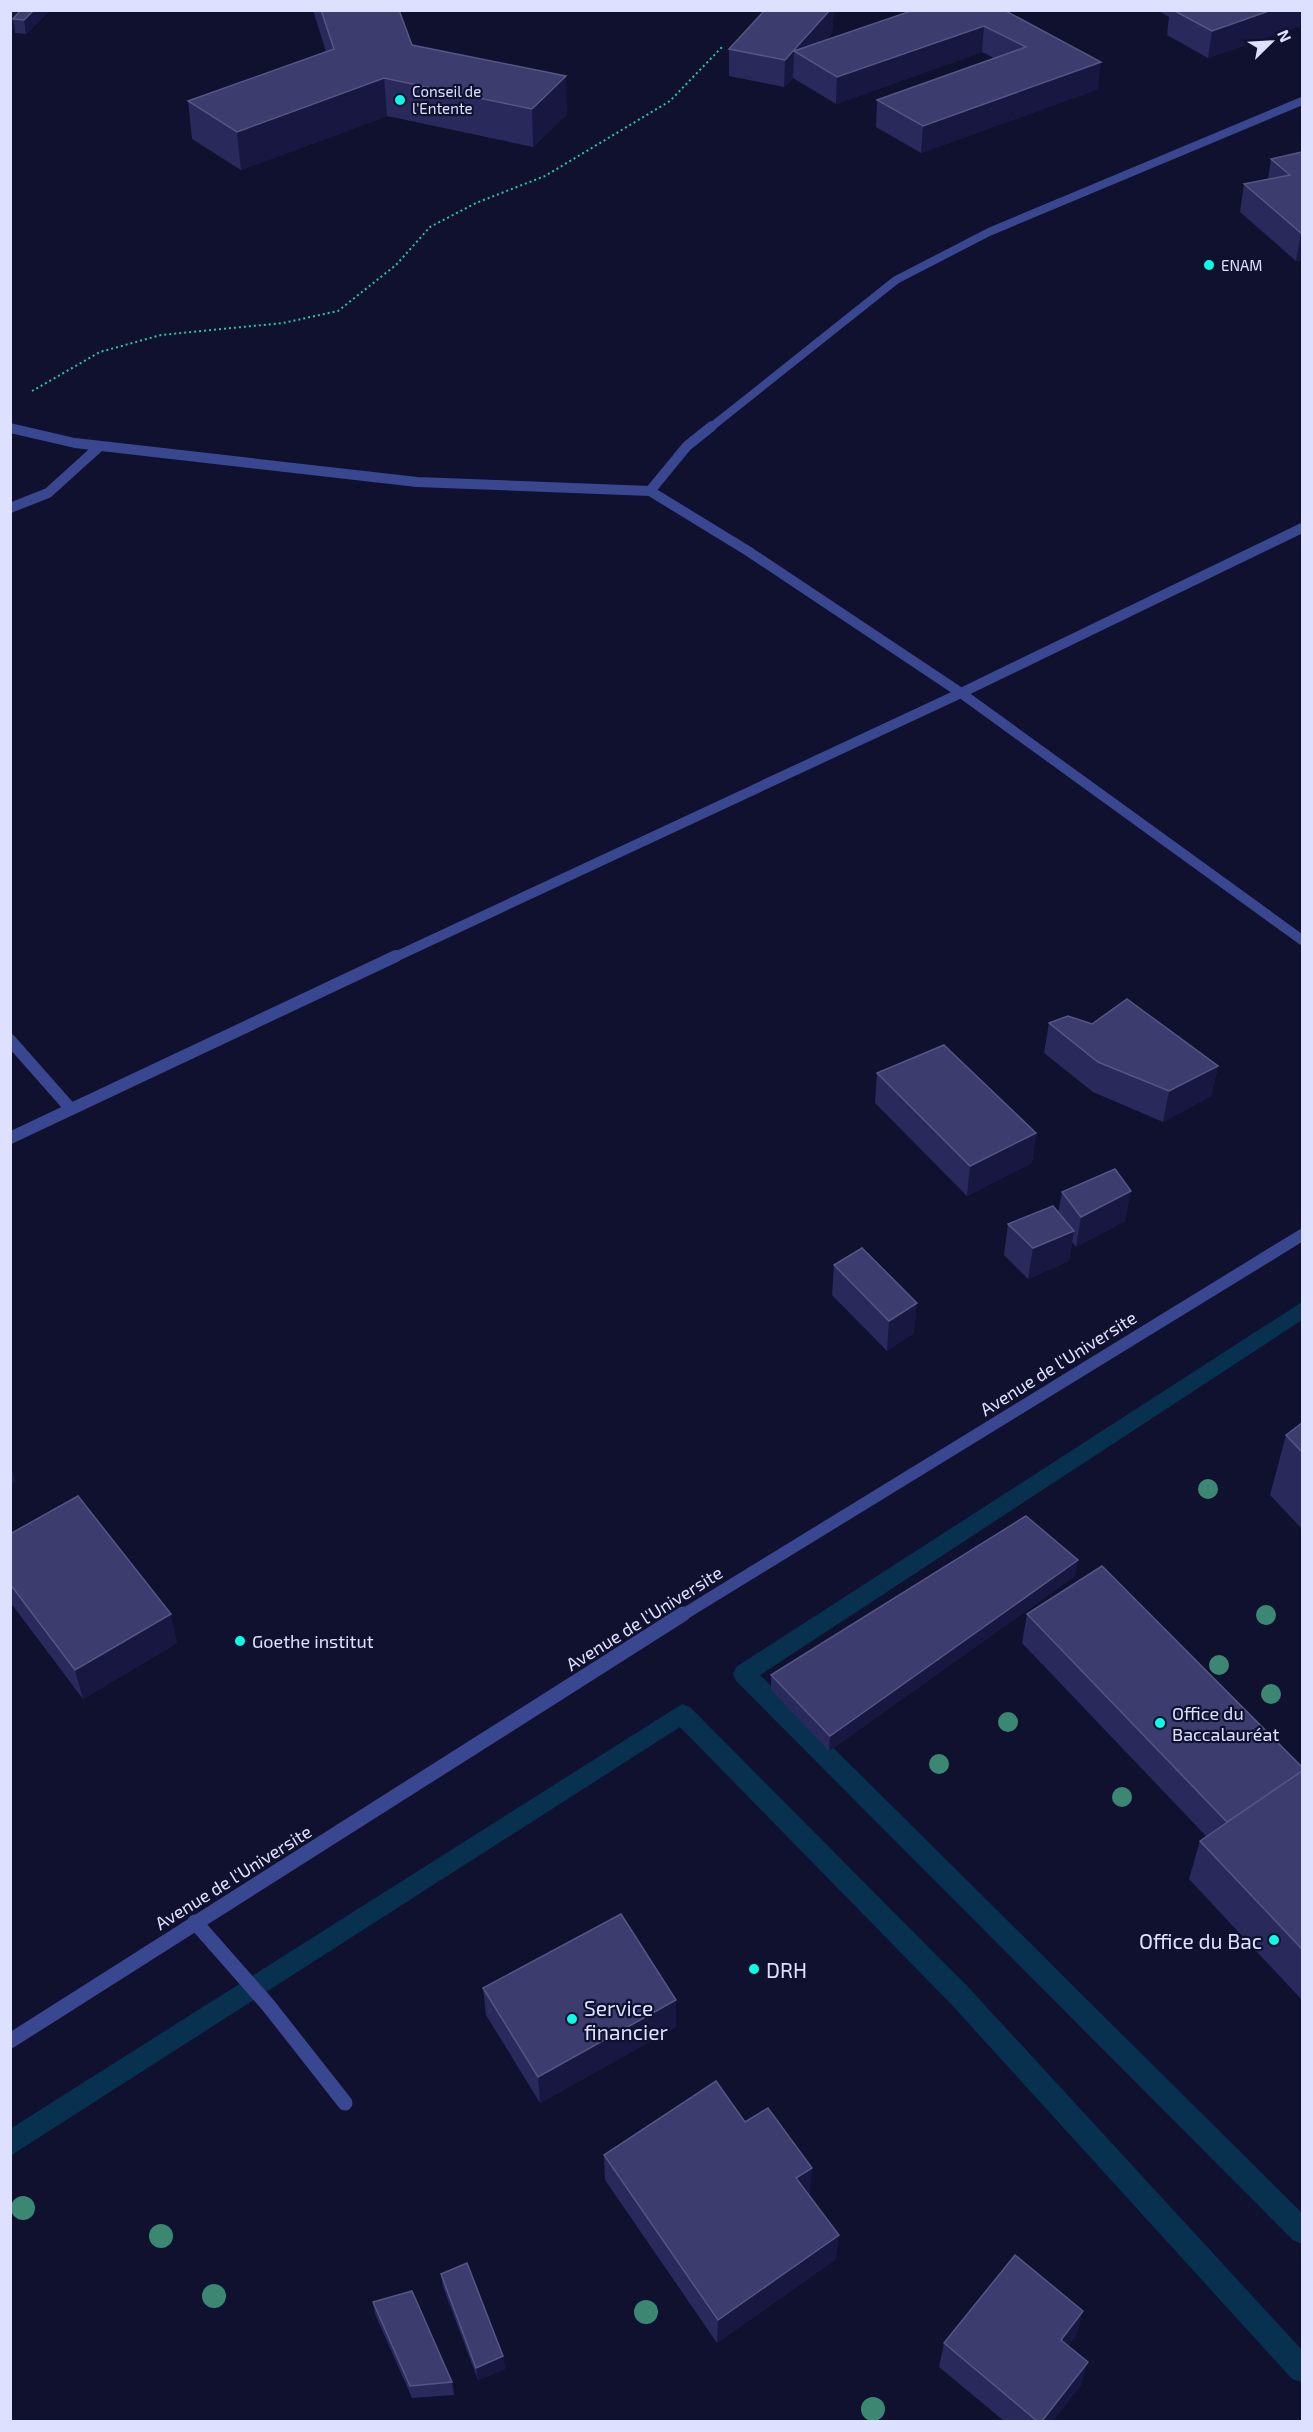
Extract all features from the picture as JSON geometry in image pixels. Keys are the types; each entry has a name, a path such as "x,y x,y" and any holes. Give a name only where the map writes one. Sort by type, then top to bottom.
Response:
{"street":[{"path":"650,491 687,446 896,280 989,232 1302,101"},
{"path":"10,428 75,443 417,482 650,491 748,551 961,693 1302,940"},
{"path":"10,508 48,493 100,446"},
{"path":"10,1138 961,693 1302,528"},
{"path":"10,1040 70,1108"},
{"name":"Avenue de l'Universite","path":"10,2041 656,1631 1302,1234"},
{"path":"195,1922 268,2005 345,2103"}],"path":[{"path":"28,393 100,352 161,335 283,323 338,311 396,265 430,227 476,203 545,176 670,101 722,47"}],"building":[{"path":"21,10 34,10 24,20 13,19"},
{"path":"321,10 399,10 412,45 566,76 532,109 384,78 237,132 188,101 334,49"},
{"path":"765,10 830,10 785,60 729,49"},
{"path":"914,10 1004,10 1101,62 923,126 877,100 1026,47 984,26 837,77 794,51"},
{"path":"1173,10 1272,10 1212,31"},
{"path":"1302,152 1301,233 1244,184 1290,175 1271,159"},
{"path":"1127,999 1218,1066 1169,1091 1098,1062 1049,1023 1068,1016 1092,1024"},
{"path":"944,1045 1036,1133 970,1166 877,1073"},
{"path":"1115,1169 1131,1191 1081,1217 1062,1192"},
{"path":"1053,1206 1074,1231 1033,1248 1008,1224"},
{"path":"862,1248 917,1303 889,1321 834,1265"},
{"path":"1302,1423 1302,1452 1286,1435"},
{"path":"78,1496 171,1614 75,1670 10,1584 10,1534"},
{"path":"1026,1516 1078,1560 830,1736 771,1675"},
{"name":"Office du Baccalauréat","path":"1102,1566 1302,1767 1302,1771 1227,1822 1027,1614"},
{"path":"1302,1771 1302,1949 1200,1841"},
{"path":"621,1914 676,2000 538,2077 483,1988"},
{"path":"716,2081 745,2122 768,2108 812,2168 796,2178 839,2235 718,2320 604,2155"},
{"path":"1015,2255 1083,2311 1061,2340 1088,2362 1042,2421 1037,2421 944,2343"},
{"path":"467,2263 503,2356 476,2368 441,2274"},
{"path":"412,2291 452,2382 410,2386 373,2302"}],"waterway":[{"path":"1302,1310 744,1674 1302,2231"},
{"path":"10,2144 682,1714 960,1996 1302,2369"}],"place":[{"name":"Conseil de l'Entente","path":"400,100"},
{"name":"ENAM","path":"1209,265"},
{"name":"Goethe institut","path":"240,1641"},
{"name":"Office du Baccalauréat","path":"1160,1723"},
{"name":"Office du Bac","path":"1274,1940"},
{"name":"DRH","path":"754,1969"},
{"name":"Service financier","path":"572,2019"}]}
